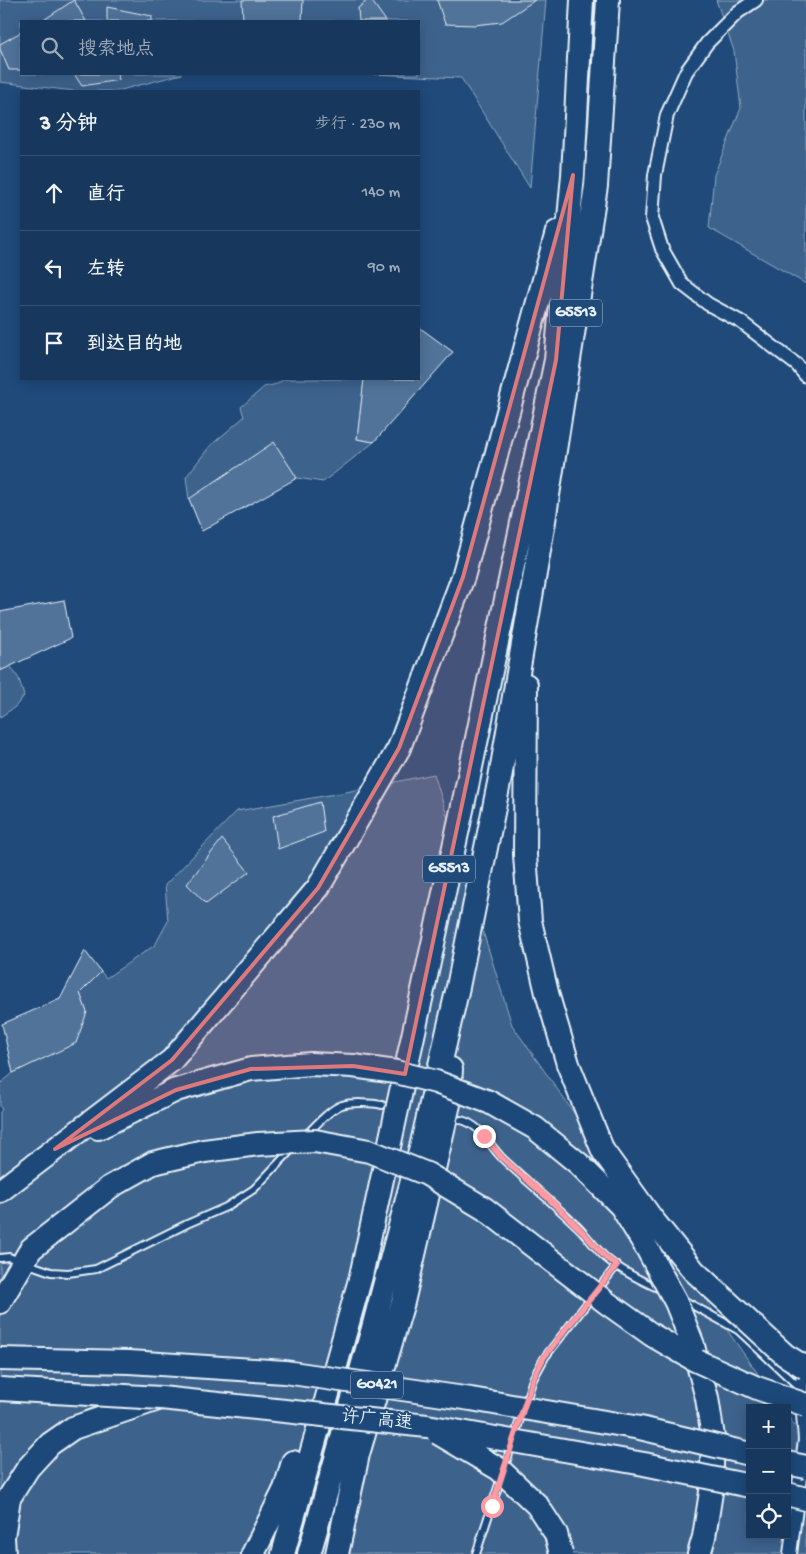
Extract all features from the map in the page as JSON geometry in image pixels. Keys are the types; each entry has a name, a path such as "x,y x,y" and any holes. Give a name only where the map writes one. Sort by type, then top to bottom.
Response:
{"highway":[{"name":"G5513","path":"283,1554 361,1276 462,810 556,360 572,175 582,0"},
{"name":"G5513","path":"309,1554 380,1304 422,1143 455,1000 500,778 544,521 596,186 608,0"},
{"path":"0,1191 172,1060 318,888 399,748 463,577 572,175"},
{"path":"526,624 525,854 530,921 547,993 568,1064 604,1151 652,1219 694,1271 785,1356 804,1387"},
{"path":"337,1554 358,1454 403,1302 449,1104 455,1000"},
{"path":"55,1149 176,1090 251,1069 310,1064 353,1066 396,1072 436,1082 489,1102 535,1128 580,1164 621,1206 648,1250 676,1302 693,1345 707,1398 713,1437 711,1492 704,1537 699,1554"},
{"path":"0,1302 30,1249 110,1187 153,1163 204,1151 258,1144 315,1140 369,1151 427,1174 485,1209 607,1303 652,1335 695,1360 757,1388 804,1387"},
{"path":"253,1554 285,1489 324,1365 361,1276"},
{"name":"G0421","path":"0,1358 129,1362 286,1372 471,1399 640,1428 746,1453"},
{"name":"许广高速","path":"0,1389 161,1398 427,1426 644,1464 746,1485"},
{"path":"4,1554 3,1537 10,1498 28,1468 50,1444 73,1428 161,1398"},
{"path":"427,1426 499,1469 537,1505 556,1534 561,1554"},
{"path":"791,1464 806,1467"},
{"path":"791,1495 806,1499"}],"street":[{"path":"756,0 738,12 707,43 686,72 667,115 656,175 652,218 662,249 682,284 708,304 741,322 797,365 806,376"},
{"path":"790,1554 805,1440 804,1387 806,1356"}],"lane":[{"path":"31,1265 50,1272 68,1273 96,1268 226,1207 254,1189 316,1124 342,1105 374,1103 382,1105"},
{"path":"460,1120 470,1122 502,1158 580,1229 606,1258 639,1279 701,1309 738,1330 804,1387"},
{"path":"0,1258 9,1257 14,1259"},
{"path":"476,1554 533,1379 544,1357 617,1265"}],"highlighted area":[{"path":"573,175 556,360 405,1074 353,1066 251,1069 176,1090 55,1149 172,1060 318,888 399,748 463,577"}],"shaded area":[{"path":"0,0 546,0 530,188 461,78 395,75 420,75 420,20 20,20 20,75 178,75 121,90 66,90 0,82"},
{"path":"716,0 806,0 806,284 709,228 714,175 741,108 734,51"},
{"path":"283,380 364,380 357,439 374,442 323,482 297,478 189,499 186,477 210,446 244,417 241,407 264,387 277,384"},
{"path":"0,650 19,679 24,696 15,707 0,717"},
{"path":"434,774 512,1025 779,1404 746,1404 746,1539 791,1539 791,1421 806,1442 806,1554 0,1554 0,1112 2,1110 0,1106 0,1084 13,1073 39,1060 87,1012 80,993 101,972 106,978 155,945 168,921 165,885 237,811 341,793"}],"building":[{"path":"74,0 85,20 44,20"},
{"path":"242,0 303,0 302,20 243,20"},
{"path":"368,0 371,0 385,20 359,20 358,8"},
{"path":"437,0 535,0 502,22 474,25 445,24"},
{"path":"107,7 152,16 152,20 107,20"},
{"path":"20,33 20,70 9,70 0,49 0,44"},
{"path":"75,75 118,75 119,80 82,86"},
{"path":"420,328 453,352 374,442 357,439 364,380 420,380"},
{"path":"274,442 297,478 202,531 189,499"},
{"path":"64,600 71,638 0,671 0,612"},
{"path":"320,802 324,832 278,849 273,816"},
{"path":"222,839 249,872 206,904 187,884"},
{"path":"85,951 101,972 80,993 87,1012 76,1043 13,1073 2,1024 60,999"}],"route":[{"path":"484,1136 502,1158 549,1199 606,1258 617,1265 544,1357 533,1379 492,1506"}]}
